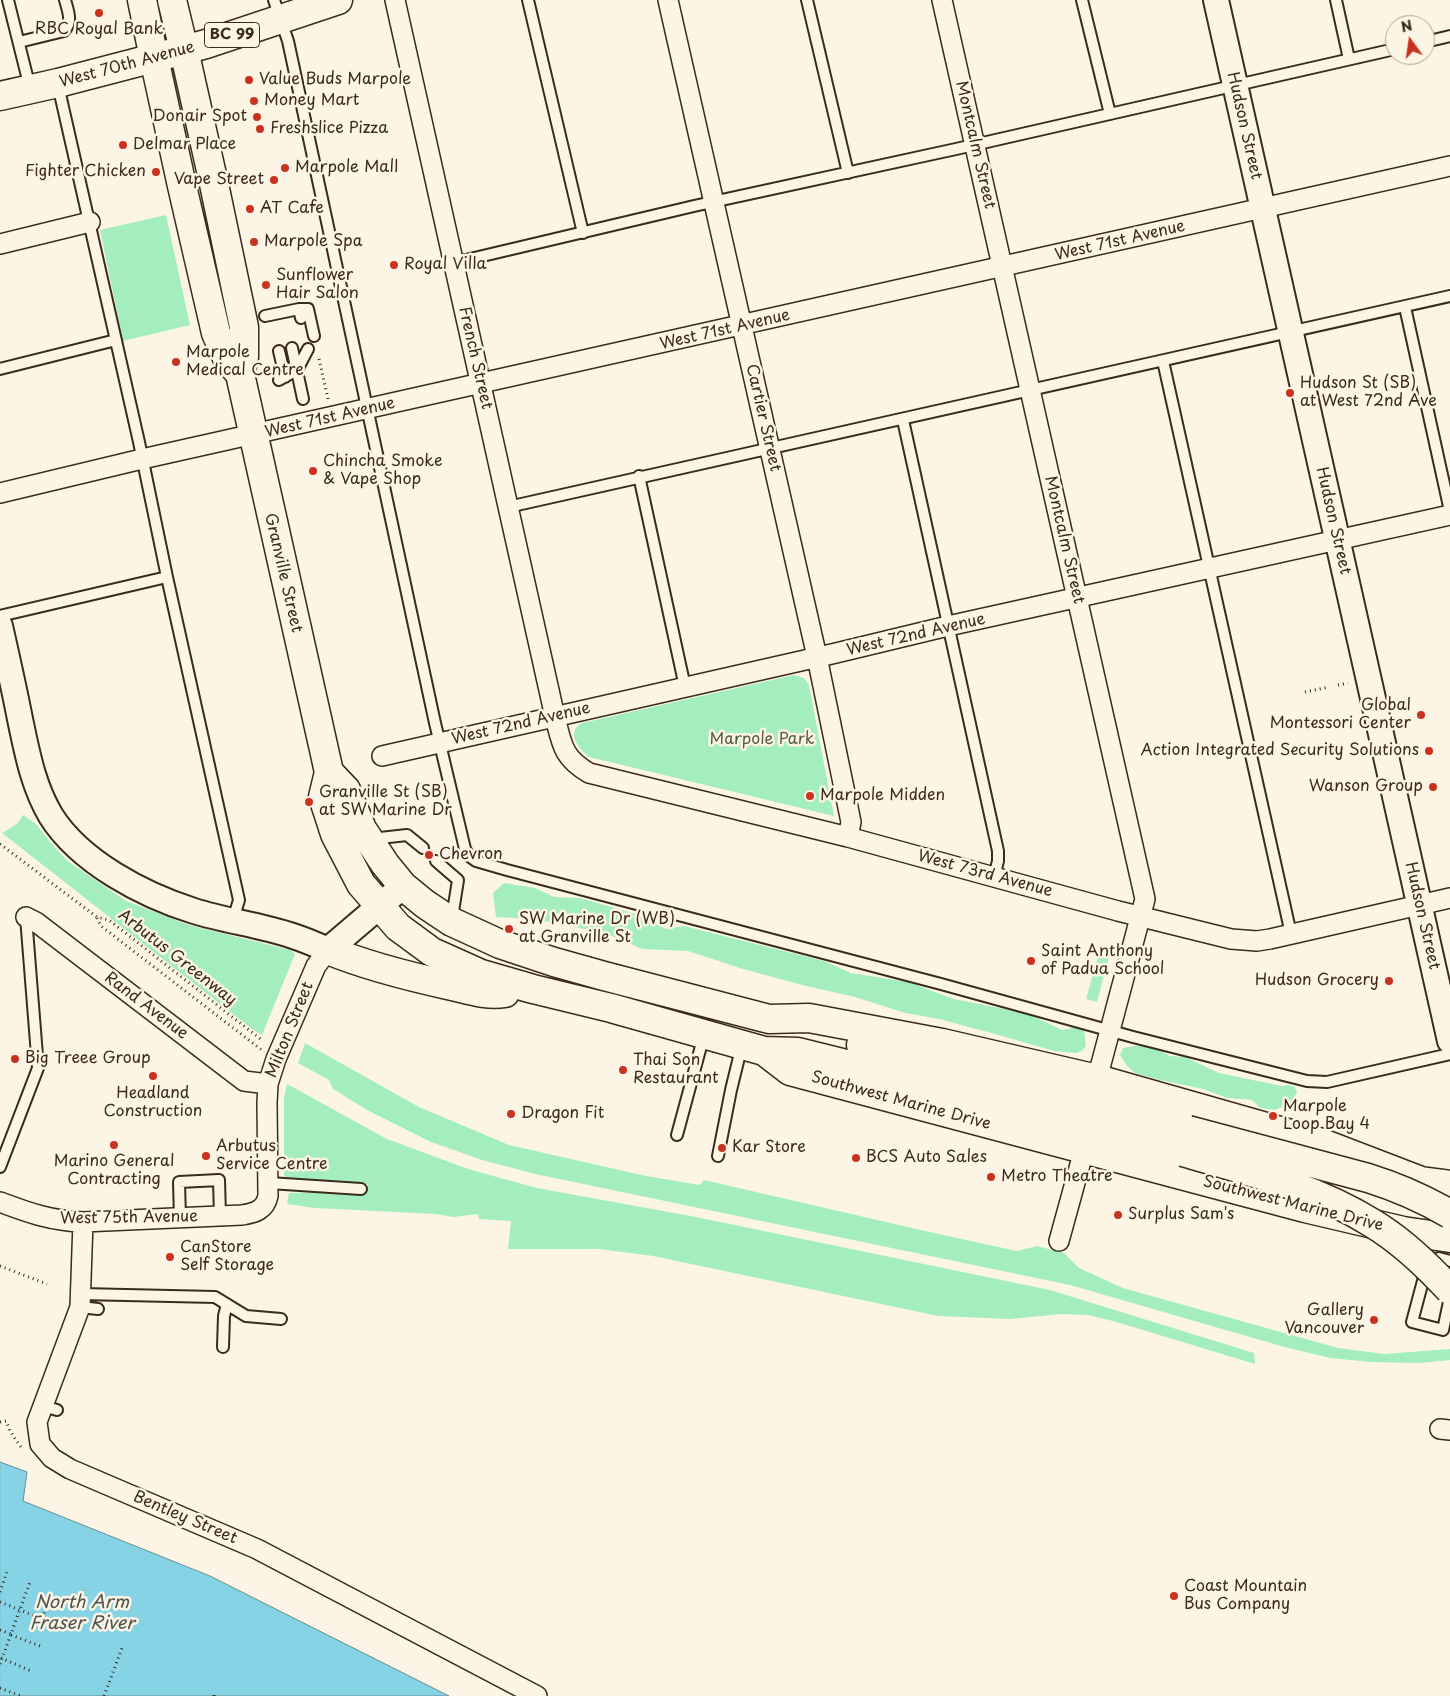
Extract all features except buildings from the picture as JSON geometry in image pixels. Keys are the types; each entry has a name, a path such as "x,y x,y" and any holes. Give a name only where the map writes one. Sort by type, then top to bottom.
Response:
{"main road":[{"name":"Granville Street","path":"142,0 216,333 228,360 240,374"},
{"name":"Granville Street","path":"172,0 214,184 244,328 244,357 240,374 252,435 329,772 323,797 335,834 361,884 379,906"},
{"name":"West 70th Avenue","path":"0,96 184,50 277,10 338,0"},
{"path":"329,772 346,790 362,829 402,886 452,922 500,944 554,962 769,1019 803,1031 949,1066 1186,1141 1309,1190 1373,1223 1401,1243 1450,1290"},
{"name":"Southwest Marine Drive","path":"379,906 398,927 432,952 481,974 753,1048 790,1071 1305,1208 1446,1241"},
{"path":"328,950 358,962 492,995 534,989"},
{"path":"769,1019 809,1018 942,1043 1097,1079 1322,1143 1420,1181 1450,1185"},
{"path":"753,1048 798,1052 943,1088 1186,1141 1368,1178 1429,1202 1446,1241"}],"street":[{"name":"French Street","path":"395,0 555,717"},
{"name":"Cartier Street","path":"668,0 817,657 851,822 848,836"},
{"name":"Montcalm Street","path":"942,0 1145,899 1097,1079"},
{"name":"Hudson Street","path":"1216,0 1449,1033"},
{"name":"West 71st Avenue","path":"0,493 1450,166"},
{"path":"0,244 90,222"},
{"name":"West 72nd Avenue","path":"382,756 948,626 1450,515"},
{"path":"0,626 35,780 45,805 60,829 81,851 124,880 171,903 195,911 294,936 328,950"},
{"name":"West 73rd Avenue","path":"555,717 566,753 571,761 589,773 848,836 1140,916 1244,941 1257,941 1291,934 1450,898"},
{"name":"Milton Street","path":"260,1210 267,1203 269,1183 268,1084 276,1059 316,966 328,950 402,886"},
{"name":"Rand Avenue","path":"26,918 44,928 244,1081 268,1084"},
{"path":"1305,1208 1322,1143"},
{"path":"1059,1241 1084,1150"},
{"name":"West 75th Avenue","path":"0,1202 34,1215 62,1221 83,1222 242,1215 260,1210"},
{"name":"Bentley Street","path":"83,1222 86,1303 50,1408 37,1422 40,1444 52,1458 70,1470 236,1535 257,1549 537,1696"}],"lane":[{"path":"8,0 30,89"},
{"path":"19,42 64,31 70,19 65,0"},
{"path":"528,0 583,233"},
{"path":"807,0 848,173"},
{"path":"1082,0 1110,114"},
{"path":"1336,0 1350,59"},
{"path":"277,10 288,41 440,742 468,856 476,861 1302,1080 1327,1082 1450,1054"},
{"path":"1435,40 1450,36"},
{"path":"453,263 714,201 848,173 1385,51"},
{"path":"58,83 239,900 233,920"},
{"path":"508,507 639,476 903,420 1450,296"},
{"path":"1405,307 1450,511"},
{"path":"270,319 285,317 308,309 314,336"},
{"path":"0,369 116,340"},
{"path":"292,348 303,399"},
{"path":"279,351 282,378 297,370 308,349"},
{"path":"1163,361 1291,934"},
{"path":"903,420 999,856 994,877"},
{"path":"639,476 685,687"},
{"path":"0,616 167,577"},
{"path":"369,840 407,835 423,848"},
{"path":"436,861 458,880 452,922"},
{"path":"0,1166 38,1068 26,918"},
{"path":"677,1136 704,1034"},
{"path":"718,1156 731,1090 753,1048"},
{"path":"180,1218 178,1182 219,1180 220,1216"},
{"path":"269,1183 361,1189"},
{"path":"1446,1241 1428,1262 1412,1322 1446,1330 1450,1297"},
{"path":"86,1303 215,1297 246,1316 281,1319"},
{"path":"223,1347 224,1316 227,1304"}],"path":[{"path":"319,359 328,399"},
{"path":"1338,685 1348,683"},
{"path":"1305,692 1329,687"},
{"path":"0,844 97,917"},
{"name":"Arbutus Greenway","path":"97,917 109,920 263,1041"},
{"name":"Arbutus Greenway","path":"97,917 101,926 259,1049"},
{"path":"0,1266 47,1284"},
{"path":"0,1422 6,1421 10,1431 26,1454"},
{"path":"0,1592 7,1572"},
{"path":"0,1664 30,1582"},
{"path":"42,1618 53,1591"},
{"path":"0,1602 48,1621"},
{"path":"0,1630 40,1646"},
{"path":"104,1696 122,1648"},
{"path":"1,1659 31,1670"},
{"path":"0,1688 21,1696"}],"green space":[{"path":"166,215 190,325 123,341 100,230"},
{"name":"Marpole Park","path":"794,675 804,678 809,685 834,816 589,757 581,750 575,740 575,731 582,723"},
{"path":"23,815 36,824 69,862 126,901 189,925 290,950 295,954 262,1035 2,833 17,824"},
{"path":"504,883 535,888 554,897 580,898 639,915 666,929 684,926 824,961 851,973 908,982 954,999 1029,1014 1062,1030 1077,1027 1084,1030 1086,1046 1077,1053 1054,1051 939,1019 905,1013 855,997 743,969 688,951 642,949 605,933 534,919 496,917 493,893"},
{"path":"1099,953 1109,956 1097,1002 1086,999"},
{"path":"305,1043 419,1107 509,1145 646,1176 700,1185 704,1180 1017,1251 1037,1246 1064,1253 1079,1268 1123,1288 1338,1348 1384,1354 1450,1349 1450,1360 1419,1363 1371,1362 1330,1358 1281,1346 1070,1285 535,1174 482,1160 431,1142 367,1110 333,1089 329,1080 298,1063"},
{"path":"1152,1046 1170,1056 1185,1057 1219,1073 1282,1086 1289,1085 1295,1087 1297,1093 1289,1104 1275,1110 1260,1108 1252,1100 1228,1098 1203,1089 1135,1073 1127,1066 1120,1055 1123,1048"},
{"path":"287,1084 387,1139 468,1169 537,1188 696,1217 1050,1290 1254,1353 1255,1364 1113,1321 1087,1315 1062,1314 1010,1319 938,1316 653,1256 599,1249 508,1249 511,1221 479,1219 478,1214 453,1217 436,1214 315,1208 287,1204 289,1193 365,1191 368,1184 361,1186 295,1180 284,1176 284,1098"}],"water":[{"name":"North Arm Fraser River","path":"0,1462 27,1472 23,1501 210,1576 449,1696 0,1696"}],"place":[{"name":"RBC Royal Bank","path":"99,13"},
{"name":"Value Buds Marpole","path":"249,80"},
{"name":"Money Mart","path":"254,101"},
{"name":"Donair Spot","path":"257,117"},
{"name":"Freshslice Pizza","path":"260,129"},
{"name":"Delmar Place","path":"123,145"},
{"name":"Marpole Mall","path":"285,168"},
{"name":"Fighter Chicken","path":"156,172"},
{"name":"Vape Street","path":"274,180"},
{"name":"AT Cafe","path":"250,209"},
{"name":"Marpole Spa","path":"254,242"},
{"name":"Royal Villa","path":"394,265"},
{"name":"Sunflower Hair Salon","path":"266,285"},
{"name":"Marpole Medical Centre","path":"176,362"},
{"name":"Hudson St (SB) at West 72nd Ave","path":"1290,393"},
{"name":"Chincha Smoke & Vape Shop","path":"313,471"},
{"name":"Global Montessori Center","path":"1421,715"},
{"name":"Action Integrated Security Solutions","path":"1429,751"},
{"name":"Wanson Group","path":"1433,787"},
{"name":"Marpole Midden","path":"810,796"},
{"name":"Granville St (SB) at SW Marine Dr","path":"309,802"},
{"name":"Chevron","path":"429,855"},
{"name":"SW Marine Dr (WB) at Granville St","path":"509,929"},
{"name":"Saint Anthony of Padua School","path":"1031,961"},
{"name":"Hudson Grocery","path":"1389,981"},
{"name":"Big Treee Group","path":"15,1059"},
{"name":"Thai Son Restaurant","path":"623,1070"},
{"name":"Headland Construction","path":"153,1076"},
{"name":"Dragon Fit","path":"511,1114"},
{"name":"Marpole Loop Bay 4","path":"1273,1116"},
{"name":"Marino General Contracting","path":"114,1145"},
{"name":"Kar Store","path":"722,1148"},
{"name":"Arbutus Service Centre","path":"206,1156"},
{"name":"BCS Auto Sales","path":"856,1158"},
{"name":"Metro Theatre","path":"991,1177"},
{"name":"Surplus Sam's","path":"1118,1215"},
{"name":"CanStore Self Storage","path":"170,1257"},
{"name":"Gallery Vancouver","path":"1374,1320"},
{"name":"Coast Mountain Bus Company","path":"1174,1596"}]}
